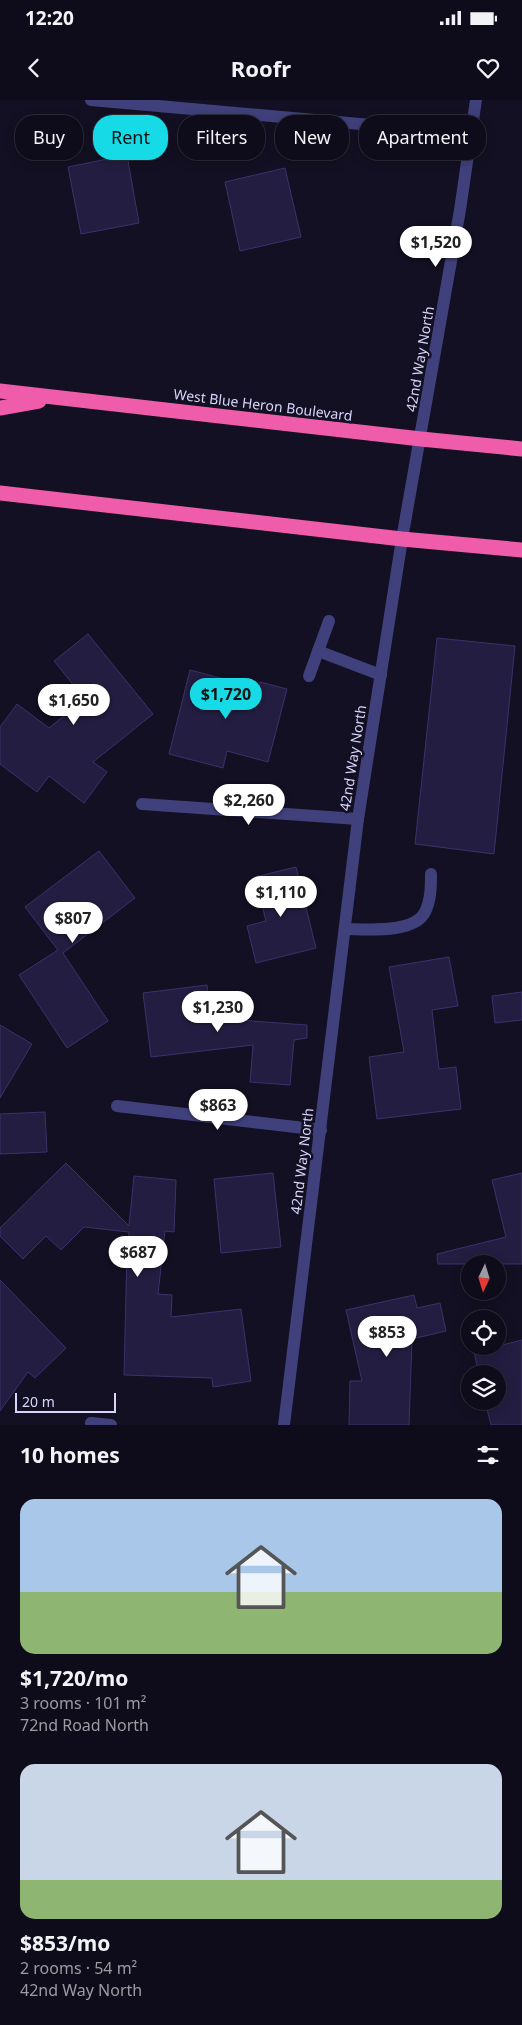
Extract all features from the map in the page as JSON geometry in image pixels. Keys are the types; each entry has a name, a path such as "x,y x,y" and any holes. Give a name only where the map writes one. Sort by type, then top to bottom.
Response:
{"highway":[{"name":"West Blue Heron Boulevard","path":"0,391 522,449"},
{"path":"0,408 56,398"},
{"path":"0,492 402,539 522,550"}],"street":[{"path":"91,100 168,104 359,123"},
{"name":"42nd Way North","path":"474,115 476,100"},
{"name":"42nd Way North","path":"284,1425 358,819 402,539 468,160"},
{"path":"309,676 329,621"},
{"path":"318,651 381,675"},
{"path":"142,804 358,819"},
{"path":"345,929 392,929 412,923 425,913 432,874"},
{"path":"117,1106 321,1130"},
{"path":"91,1424 111,1425"}],"building":[{"path":"102,160 128,160 139,223 81,234 68,167"},
{"path":"285,168 301,237 240,251 225,182"},
{"path":"88,634 153,714 93,762 107,772 84,803 49,776 37,792 0,764 0,727 17,704 49,728 85,699 54,661"},
{"path":"437,638 515,646 494,854 415,844"},
{"path":"190,670 259,688 260,682 287,689 268,762 227,751 223,768 169,754"},
{"path":"99,851 135,898 63,953 108,1021 67,1048 19,975 58,950 25,907"},
{"path":"296,867 316,948 256,963 247,926 266,921 255,877"},
{"path":"449,957 458,1006 432,1010 439,1069 456,1067 461,1109 377,1119 369,1057 404,1052 389,967"},
{"path":"207,985 211,1018 307,1025 307,1038 294,1040 290,1085 250,1082 253,1045 151,1057 143,993"},
{"path":"522,992 522,1020 495,1023 492,996"},
{"path":"0,1025 32,1044 0,1098"},
{"path":"45,1112 47,1152 0,1154 0,1114"},
{"path":"66,1163 129,1226 134,1176 176,1180 174,1232 165,1231 158,1294 172,1295 171,1317 241,1309 251,1381 213,1387 212,1378 124,1375 129,1232 84,1227 61,1250 46,1236 23,1259 0,1236 0,1228"},
{"path":"273,1173 281,1247 221,1253 214,1179"},
{"path":"522,1173 522,1264 506,1264 506,1255 461,1255 461,1264 438,1264 437,1254 506,1237 492,1180"},
{"path":"0,1280 66,1348 35,1378 28,1372 0,1411"},
{"path":"414,1295 417,1308 440,1303 446,1331 412,1339 409,1425 349,1425 350,1381 362,1381 346,1310"},
{"path":"522,1340 522,1425 491,1425 487,1410 506,1410 506,1365 477,1365 475,1355 506,1355 506,1344"}]}
